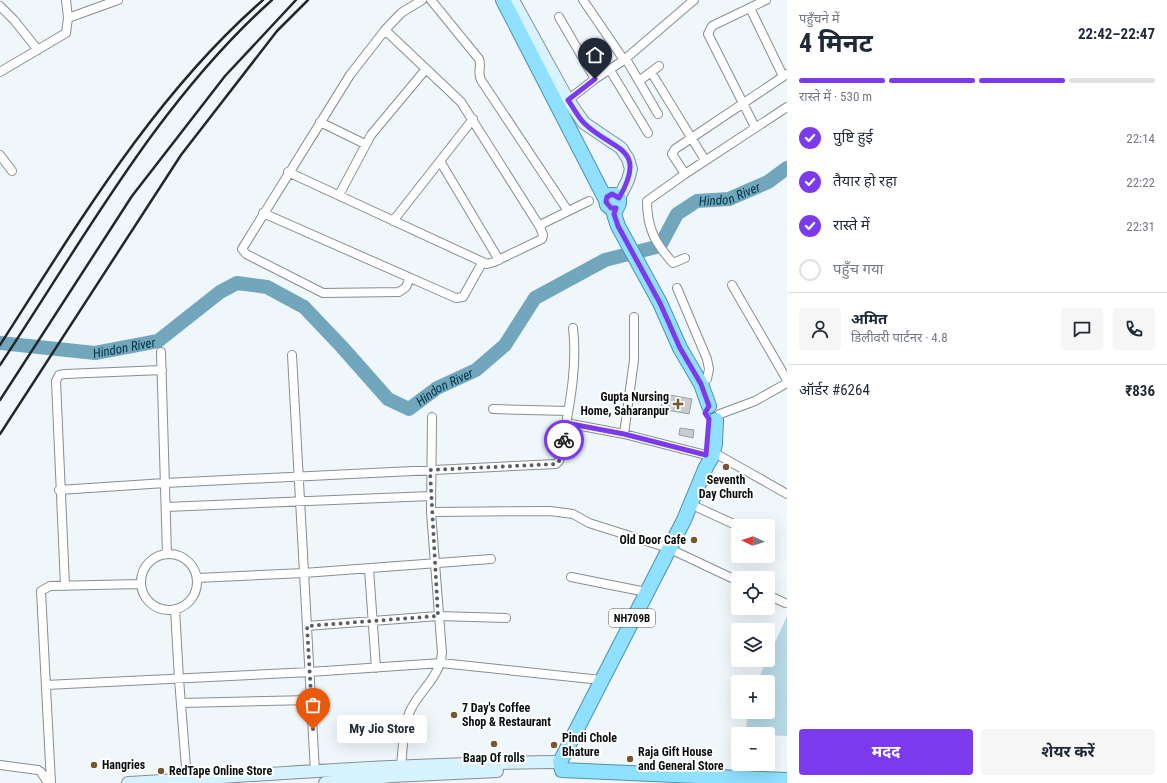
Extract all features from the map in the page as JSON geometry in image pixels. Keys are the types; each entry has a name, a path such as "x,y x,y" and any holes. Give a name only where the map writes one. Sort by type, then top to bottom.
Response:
{"highway":[{"name":"NH709B","path":"503,0 614,202 614,214 618,226 660,303 680,348 701,384 714,413"},
{"name":"NH709B","path":"561,766 601,680 690,504 708,458 714,413 707,380 683,341 672,329"},
{"path":"561,766 787,772"},
{"path":"561,766 626,778 787,780"}],"main road":[{"path":"513,0 568,100 584,123 621,148 628,159 631,169 630,175 614,202"},
{"path":"128,783 401,766 561,766"},
{"path":"330,783 561,766"}],"street":[{"path":"0,72 66,34 68,18 66,0"},
{"path":"68,18 118,0"},
{"path":"410,278 406,287 399,292 332,294 316,290 243,252 243,245 341,87 384,30 401,13 422,0"},
{"path":"431,0 479,59 479,76 481,80 568,211"},
{"path":"583,0 639,81 658,114"},
{"path":"568,100 595,79 625,60 694,0"},
{"path":"755,127 742,104 708,34 712,26 766,0"},
{"path":"0,6 14,20 38,50"},
{"path":"685,174 672,154 674,150 785,75 750,8"},
{"path":"559,17 595,79"},
{"path":"288,172 482,263 491,264 542,239 543,235 540,227 461,102 384,30"},
{"path":"639,81 659,66"},
{"path":"339,196 365,144 377,127 426,69"},
{"path":"610,70 648,133"},
{"path":"651,72 705,160"},
{"path":"685,258 673,263 664,253 653,235 647,218 647,200 705,160 787,107"},
{"path":"393,221 473,119"},
{"path":"320,122 365,144"},
{"path":"0,154 12,171"},
{"path":"440,161 499,260"},
{"path":"540,227 544,223 590,201"},
{"path":"263,213 461,299 482,263"},
{"path":"732,285 787,380"},
{"path":"677,288 707,359 709,369 707,380"},
{"path":"624,434 634,360 634,317"},
{"path":"59,490 165,482 300,477 556,464 559,461 561,453 575,356 572,328"},
{"path":"161,352 167,554"},
{"path":"292,355 300,477 315,772"},
{"path":"64,586 55,388 59,375 162,370"},
{"path":"714,413 755,402 787,383"},
{"path":"494,409 568,411"},
{"path":"401,766 405,728 410,711 437,673 441,663 442,653 431,512 430,470 432,417"},
{"path":"566,423 624,434 708,458 787,494"},
{"path":"166,508 431,496"},
{"path":"690,504 731,523"},
{"path":"431,512 561,512 573,514 589,523 668,548 731,579"},
{"path":"167,554 183,557 190,562 197,578 195,594 187,604 175,609 166,610 157,607 149,601 141,584 142,575 148,563 159,556 167,554"},
{"path":"197,578 304,573 491,560"},
{"path":"369,568 376,668"},
{"path":"571,577 646,592"},
{"path":"51,783 42,590 50,586 141,584"},
{"path":"775,598 785,603"},
{"path":"175,609 187,780"},
{"path":"307,626 438,616 506,618"},
{"path":"46,685 310,672 441,663 601,680"},
{"path":"181,703 312,700"},
{"path":"0,765 38,770 48,783"}],"shaded area":[{"path":"787,616 787,736 775,735 775,727 746,727 747,719 775,719 775,675 760,675 764,667 775,667 775,642"}],"building":[{"path":"664,394 692,399 689,414 661,409"},
{"path":"680,428 694,430 693,438 679,435"}],"waterway":[{"name":"Hindon River","path":"0,343 95,353 158,341 220,292 237,283 267,287 304,307 388,399 409,409 437,388 476,370 505,345 535,298 605,260 660,246 677,214 697,201 729,199 768,182 787,168"}],"railway":[{"path":"0,345 88,208 152,119 186,77 223,37 263,0"},
{"path":"0,365 93,221 158,127 193,82 231,40 272,0"},
{"path":"0,400 132,196 225,76 296,0"},
{"path":"0,434 181,155 277,31 308,0"}],"way so far":[{"path":"313,729 307,626 438,616 431,512 430,470 556,464 559,461 564,440"}],"place":[{"name":"Gupta Nursing Home, Saharanpur","path":"678,404"},
{"name":"Seventh Day Church","path":"726,467"},
{"name":"Old Door Cafe","path":"694,540"},
{"name":"7 Day's Coffee Shop & Restaurant","path":"454,715"},
{"name":"My Jio Store","path":"313,729"},
{"name":"Baap Of rolls","path":"494,744"},
{"name":"Pindi Chole Bhature","path":"554,745"},
{"name":"Raja Gift House and General Store","path":"630,759"},
{"name":"Hangries","path":"94,765"},
{"name":"RedTape Online Store","path":"161,771"}],"route":[{"path":"564,440 566,423 624,434 706,455 709,419 705,413 709,406 701,384 680,348 660,303 618,226 614,214 616,208 614,209 608,207 606,202 607,197 612,194 619,198 625,188 631,169 628,159 621,148 584,123 568,100 595,79"}]}
